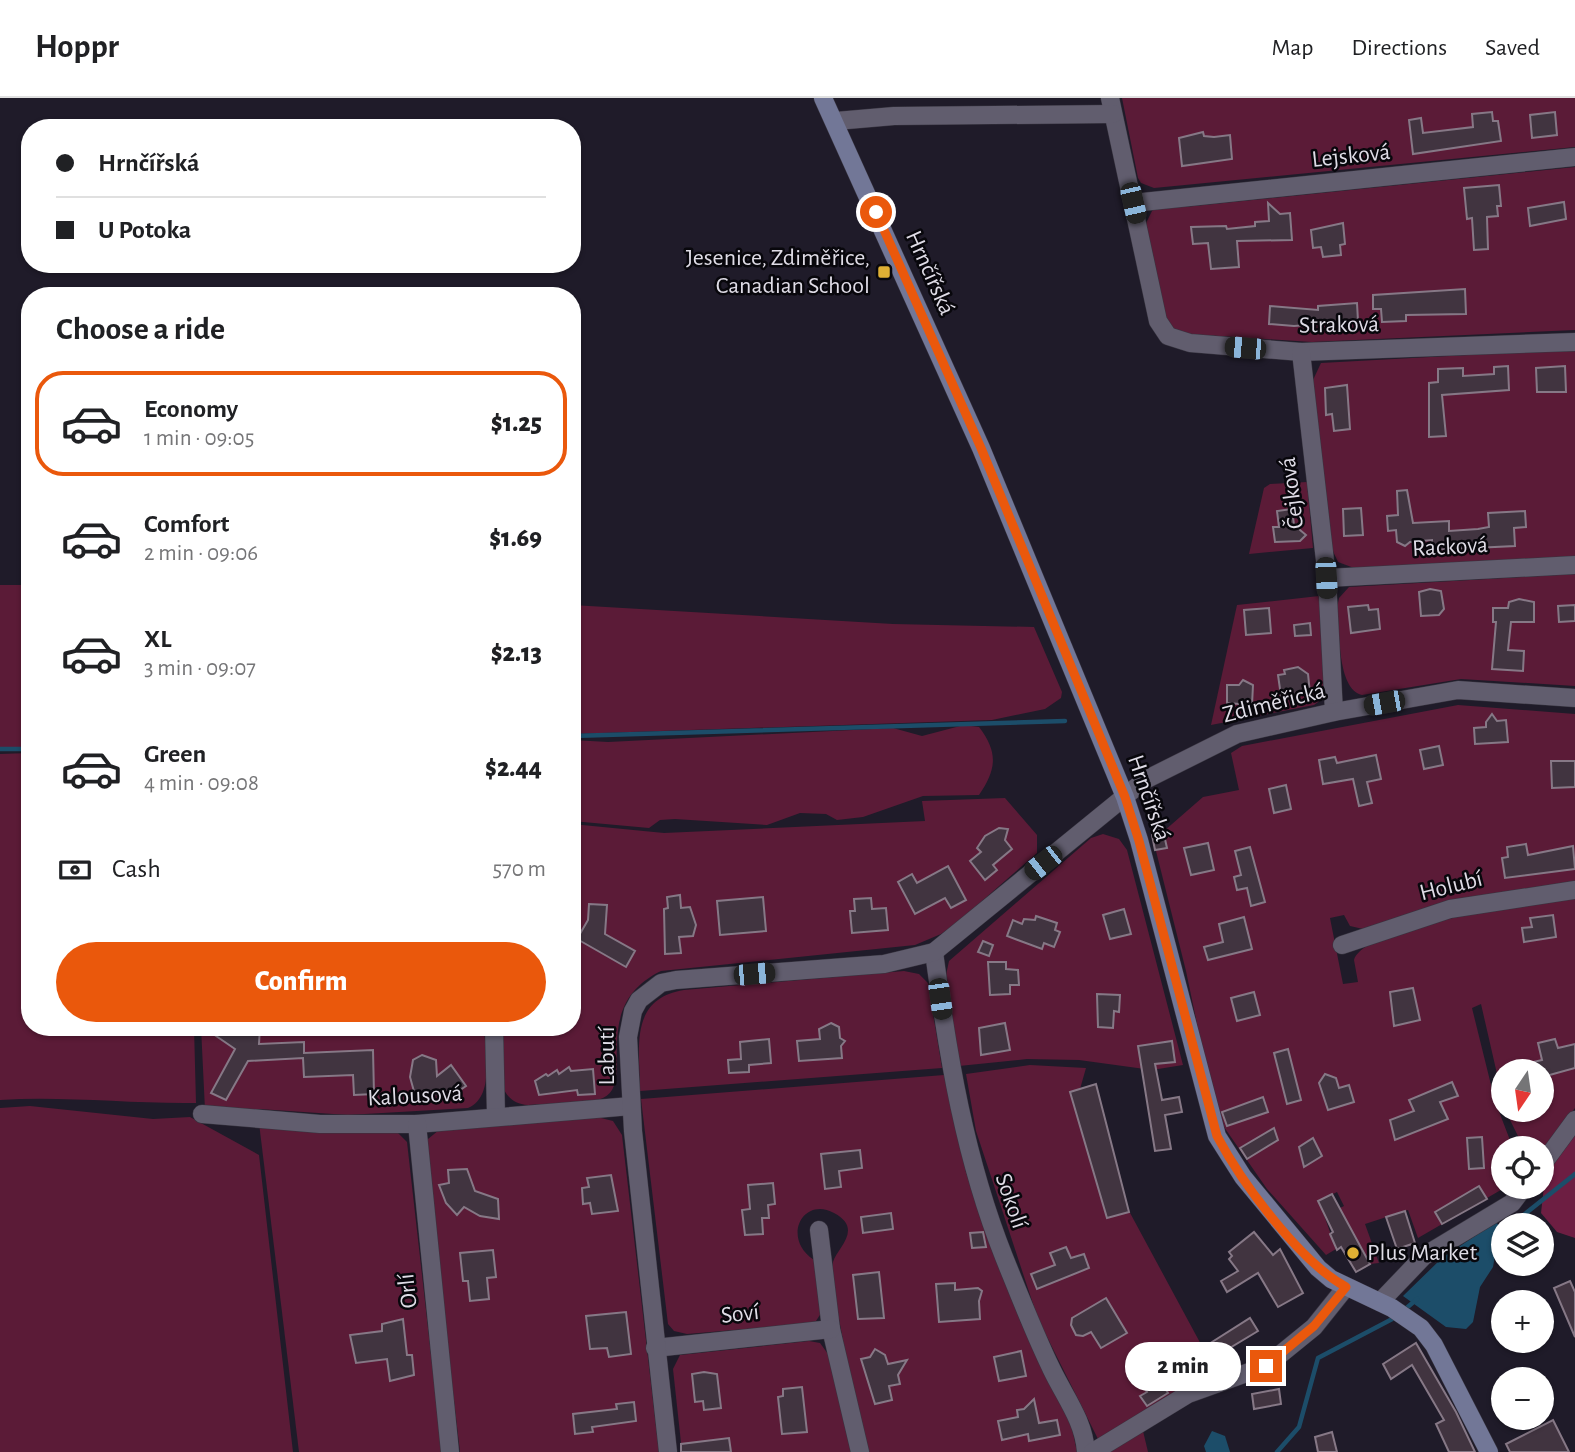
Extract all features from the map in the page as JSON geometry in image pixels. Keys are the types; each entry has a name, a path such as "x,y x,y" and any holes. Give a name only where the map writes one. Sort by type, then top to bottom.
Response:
{"street":[{"name":"Hrnčířská","path":"823,98 836,121 981,448 1125,797 1217,1136 1243,1177 1298,1248 1324,1274 1386,1305 1421,1328 1434,1345 1489,1452"},
{"name":"Straková","path":"836,121 1112,106 1158,321 1168,336 1190,343 1301,352 1575,342"},
{"name":"Lejsková","path":"1133,203 1575,157"},
{"name":"Čejková","path":"1301,352 1326,578 1334,712"},
{"name":"Racková","path":"1326,578 1575,565"},
{"name":"Zdiměřická","path":"1125,797 1145,780 1237,734 1334,712 1458,690 1575,698"},
{"name":"Labutí","path":"668,1452 631,1106 629,1024 639,1000 661,984 676,980 884,964 934,952 1125,797"},
{"name":"Holubí","path":"1342,945 1450,909 1575,890"},
{"name":"Sokolí","path":"934,952 950,1069 977,1182 1051,1369 1079,1420 1086,1452"},
{"path":"494,1036 496,1115"},
{"name":"Kalousová","path":"202,1114 320,1124 417,1124 496,1115 631,1106"},
{"path":"1554,1149 1575,1120"},
{"name":"Orlí","path":"417,1124 450,1452"},
{"path":"1386,1305 1424,1256 1515,1199"},
{"path":"819,1230 831,1329 860,1452"},
{"path":"1093,1452 1188,1394 1266,1366 1314,1326 1346,1287"},
{"name":"Soví","path":"655,1348 831,1329"}],"shaded area":[{"path":"1122,98 1575,98 1575,147 1154,188 1141,183 1138,178"},
{"path":"1575,167 1575,330 1312,342 1187,334 1174,330 1167,321 1146,223 1153,209 1177,203 1184,207"},
{"path":"1575,349 1575,557 1354,568 1338,562 1331,547 1313,380 1321,363"},
{"path":"1307,482 1313,548 1249,554 1264,488 1270,484"},
{"path":"1575,574 1575,686 1461,679 1362,695 1348,682 1341,658 1337,608 1339,598 1349,587"},
{"path":"0,585 21,585 21,747 0,748"},
{"path":"1319,596 1328,685 1325,697 1314,705 1211,725 1237,605"},
{"path":"581,606 893,624 1034,627 1062,692 1061,698 1045,709 992,720 581,734"},
{"path":"1458,705 1575,714 1575,882 1453,901 1363,929 1350,926 1344,915 1330,918 1343,984 1358,982 1354,960 1365,947 1387,936 1418,926 1491,910 1575,897 1575,1108 1553,1136 1518,1136 1511,1122 1554,1122 1554,1059 1494,1059 1481,1004 1472,1008 1491,1085 1491,1122 1503,1122 1508,1136 1491,1136 1491,1196 1418,1238 1408,1210 1365,1224 1379,1263 1370,1264 1340,1208 1344,1206 1337,1192 1319,1201 1336,1249 1326,1255 1267,1189 1224,1127 1211,1091 1186,971 1152,835 1162,826 1164,831 1203,797 1239,790 1231,753 1242,746","holes":["1482,1137 1484,1168 1469,1169 1467,1138"]},
{"path":"964,725 979,727 990,745 993,761 989,777 979,795 923,796 863,817 837,820 826,814 800,813 767,825 675,819 660,820 649,828 581,822 581,740 608,742 893,728 922,736"},
{"path":"21,753 21,1036 194,1036 196,1103 0,1100 0,754"},
{"path":"1005,798 1037,835 1037,853 958,922 941,934 915,945 661,971 639,986 626,1004 619,1023 616,1077 612,1090 603,1098 577,1103 528,1105 514,1101 504,1090 501,1036 581,1036 581,825 664,833 925,821 922,801"},
{"path":"1103,834 1119,839 1127,850 1183,1065 1152,1070 1079,1060 1027,1059 959,1066 946,975 949,961 1091,838"},
{"path":"904,971 919,974 928,983 942,1068 640,1091 641,1028 645,1015 666,995 684,990"},
{"path":"201,1036 485,1036 485,1084 482,1094 468,1108 348,1115 259,1109 205,1110"},
{"path":"1030,1065 1086,1068 1080,1089 1070,1092 1108,1217 1129,1211 1217,1374 1098,1439 1038,1319 976,1131 966,1074"},
{"path":"944,1075 966,1172 984,1227 1021,1323 1071,1423 1077,1452 868,1452 844,1344 833,1279 833,1262 846,1238 847,1225 834,1213 823,1209 813,1210 805,1215 798,1231 804,1251 814,1260 823,1310 816,1321 687,1334 674,1331 668,1324 641,1099"},
{"path":"30,1106 153,1119 190,1117 259,1155 293,1452 0,1452 0,1108"},
{"path":"597,1117 613,1121 622,1135 659,1452 460,1452 425,1153 428,1139 439,1130"},
{"path":"259,1123 396,1131 407,1142 442,1452 299,1452"},
{"path":"1575,1128 1575,1238 1554,1228 1554,1213 1541,1213 1543,1199 1554,1199 1554,1158"},
{"path":"809,1341 820,1343 828,1354 851,1452 682,1452 673,1369 680,1355"},
{"path":"1143,1431 1148,1452 1107,1452"}],"water":[{"path":"1491,1225 1491,1270 1480,1287 1473,1322 1466,1329 1446,1327 1403,1296 1442,1258"},
{"path":"1212,1431 1225,1436 1230,1452 1206,1452 1204,1446"}],"building":[{"path":"1492,112 1493,121 1498,121 1501,141 1413,154 1409,120 1421,118 1423,133 1473,127 1472,114"},
{"path":"1555,112 1557,135 1532,138 1530,115"},
{"path":"1203,132 1204,136 1230,135 1232,159 1182,166 1179,138"},
{"path":"1499,185 1501,206 1497,206 1498,216 1487,217 1488,249 1474,250 1472,218 1467,219 1464,188"},
{"path":"1564,202 1566,219 1530,226 1528,208"},
{"path":"1268,203 1280,214 1290,213 1292,240 1237,241 1239,267 1211,269 1208,243 1193,244 1191,227 1226,226 1227,229 1255,226 1255,222 1269,221"},
{"path":"1343,223 1345,244 1340,245 1341,255 1323,257 1321,247 1313,248 1311,230"},
{"path":"1465,289 1466,314 1406,315 1406,321 1382,322 1381,309 1373,309 1373,295"},
{"path":"1357,303 1358,321 1294,326 1269,324 1270,306 1318,310 1318,306"},
{"path":"1508,366 1509,390 1442,395 1446,436 1429,437 1429,383 1438,382 1438,369 1463,368 1463,376 1494,374 1494,367"},
{"path":"1565,366 1566,392 1537,392 1536,368"},
{"path":"1347,385 1350,429 1334,431 1332,414 1326,415 1325,388"},
{"path":"1407,490 1413,523 1449,521 1449,531 1478,529 1489,527 1488,513 1525,511 1526,527 1514,528 1515,546 1432,550 1432,540 1410,542 1405,546 1397,542 1396,530 1388,531 1387,516 1398,515 1397,491"},
{"path":"1361,508 1363,535 1344,536 1343,509"},
{"path":"1292,509 1294,525 1299,524 1300,530 1306,535 1300,541 1275,542 1273,527 1279,527 1277,511"},
{"path":"1430,589 1441,591 1444,609 1439,615 1421,616 1419,592"},
{"path":"1519,599 1534,602 1534,622 1511,622 1508,650 1524,651 1523,671 1492,669 1496,622 1493,622 1493,608 1508,608 1509,602"},
{"path":"1368,605 1369,610 1378,609 1380,629 1351,633 1348,607"},
{"path":"1575,605 1575,621 1559,622 1558,606"},
{"path":"1269,608 1271,633 1246,635 1244,610"},
{"path":"1310,623 1311,635 1295,636 1294,625"},
{"path":"1298,667 1308,674 1310,693 1281,696 1278,675 1285,674 1284,670"},
{"path":"1243,680 1253,685 1252,705 1227,703 1227,685 1239,685"},
{"path":"1492,714 1497,721 1506,720 1508,742 1475,744 1474,728 1486,727"},
{"path":"1439,746 1443,765 1424,769 1420,750"},
{"path":"1376,755 1381,779 1367,782 1372,803 1359,806 1353,779 1323,784 1319,760 1335,757 1337,763"},
{"path":"1551,761 1575,761 1575,787 1552,788"},
{"path":"1286,785 1291,809 1274,813 1269,789"},
{"path":"1162,826 1167,848 1155,850 1152,835"},
{"path":"999,828 1008,829 1005,840 1012,849 993,865 997,870 985,880 970,861 981,852 977,848 985,836"},
{"path":"1208,843 1214,870 1191,875 1184,848"},
{"path":"1526,844 1528,855 1573,846 1575,869 1505,878 1502,858 1508,857 1507,847"},
{"path":"1250,847 1265,902 1251,906 1247,888 1237,890 1234,877 1241,875 1235,851"},
{"path":"948,866 966,900 951,908 945,898 915,914 898,882 912,874 917,883"},
{"path":"680,895 681,908 690,907 696,925 693,936 679,937 681,953 665,954 664,909 668,908 667,897"},
{"path":"763,897 766,931 720,935 717,901"},
{"path":"871,898 872,909 886,908 888,930 852,933 850,911 855,911 854,899"},
{"path":"589,904 607,905 605,934 635,951 626,967 581,941 581,932 588,920"},
{"path":"1124,909 1131,934 1110,939 1103,915"},
{"path":"1553,915 1556,937 1524,942 1522,928 1532,927 1530,918"},
{"path":"1036,916 1057,923 1055,930 1060,932 1054,947 1044,943 1042,949 1007,936 1013,920 1022,924 1024,919 1035,920"},
{"path":"1244,917 1252,949 1208,960 1204,947 1223,942 1219,924"},
{"path":"983,941 993,945 989,956 978,952"},
{"path":"988,962 1006,962 1006,969 1018,970 1019,985 1010,985 1010,994 990,995"},
{"path":"1413,988 1420,1020 1394,1026 1390,992"},
{"path":"1254,992 1260,1015 1237,1021 1231,998"},
{"path":"1097,994 1120,995 1119,1012 1114,1011 1113,1028 1098,1027"},
{"path":"831,1023 839,1027 840,1038 845,1041 841,1046 842,1058 799,1061 797,1041 820,1039 819,1029"},
{"path":"1005,1023 1010,1050 981,1055 979,1028"},
{"path":"216,1036 259,1036 259,1044 304,1042 304,1053 373,1050 374,1094 354,1095 353,1075 304,1077 303,1058 248,1061 226,1100 211,1093 235,1049"},
{"path":"769,1039 771,1063 749,1065 749,1072 729,1073 728,1060 741,1059 740,1042"},
{"path":"1555,1039 1558,1048 1575,1044 1575,1068 1554,1074 1554,1059 1542,1059 1538,1043"},
{"path":"1172,1041 1175,1062 1155,1064 1162,1100 1179,1097 1182,1112 1165,1115 1171,1149 1155,1151 1138,1046"},
{"path":"1288,1049 1301,1100 1287,1104 1274,1053"},
{"path":"422,1055 436,1060 437,1076 451,1065 466,1086 453,1095 435,1094 425,1098 415,1095 410,1077 413,1060"},
{"path":"569,1067 571,1071 593,1069 595,1094 578,1095 577,1090 539,1095 535,1081 557,1070 559,1074"},
{"path":"1325,1074 1336,1078 1339,1088 1349,1085 1354,1102 1328,1110 1319,1083"},
{"path":"1452,1082 1458,1096 1440,1102 1448,1119 1395,1140 1390,1120 1414,1111 1409,1100"},
{"path":"1096,1084 1129,1212 1107,1218 1070,1092"},
{"path":"1263,1097 1268,1112 1227,1126 1222,1112"},
{"path":"1274,1128 1278,1140 1247,1159 1240,1148"},
{"path":"1482,1137 1484,1168 1469,1169 1467,1138"},
{"path":"1313,1138 1322,1156 1304,1167 1299,1147"},
{"path":"860,1150 862,1168 839,1171 841,1187 825,1189 821,1154"},
{"path":"467,1169 475,1191 498,1199 499,1219 480,1216 464,1207 457,1215 446,1203 439,1185 449,1183 448,1170"},
{"path":"611,1175 618,1211 592,1214 590,1203 583,1204 582,1188 589,1187 587,1178"},
{"path":"773,1183 775,1204 768,1205 769,1218 762,1218 763,1234 745,1235 742,1210 750,1209 748,1185"},
{"path":"1479,1186 1487,1199 1442,1224 1435,1212"},
{"path":"1332,1194 1370,1264 1356,1272 1341,1247 1337,1250 1330,1234 1333,1232 1318,1201"},
{"path":"1405,1211 1415,1243 1397,1249 1386,1217"},
{"path":"891,1213 893,1229 863,1233 861,1217"},
{"path":"983,1232 986,1247 972,1248 970,1233"},
{"path":"1254,1232 1273,1255 1280,1249 1303,1293 1278,1307 1258,1273 1227,1292 1221,1281 1238,1271 1229,1259 1232,1256 1229,1252"},
{"path":"1066,1247 1071,1258 1084,1254 1089,1268 1037,1289 1031,1274 1055,1265 1050,1253"},
{"path":"493,1250 496,1277 487,1278 489,1299 470,1301 468,1281 463,1281 460,1253"},
{"path":"879,1272 884,1318 858,1319 853,1275"},
{"path":"1570,1281 1575,1292 1575,1337 1554,1288"},
{"path":"955,1283 955,1290 978,1288 982,1291 979,1301 980,1319 939,1322 936,1284"},
{"path":"1106,1298 1127,1333 1101,1348 1091,1332 1083,1336 1076,1335 1071,1325 1072,1318"},
{"path":"626,1312 631,1354 609,1357 607,1348 590,1349 586,1316"},
{"path":"1250,1318 1258,1331 1208,1361 1201,1349"},
{"path":"403,1319 407,1355 412,1355 414,1375 390,1381 387,1359 356,1363 350,1335 382,1331 382,1324"},
{"path":"1416,1343 1456,1412 1475,1452 1449,1452 1436,1424 1444,1420 1412,1365 1391,1379 1383,1364"},
{"path":"875,1349 885,1355 888,1364 907,1360 898,1375 900,1384 889,1386 892,1400 875,1404 861,1359 870,1357"},
{"path":"1021,1351 1026,1376 999,1381 994,1357"},
{"path":"1154,1353 1163,1369 1156,1373 1168,1393 1147,1406 1140,1396 1147,1392 1132,1366 1139,1362 1140,1355 1148,1357"},
{"path":"692,1374 717,1374 721,1408 704,1410 703,1401 695,1402"},
{"path":"802,1387 807,1432 782,1434 778,1397 783,1396 783,1389"},
{"path":"1279,1389 1281,1404 1254,1409 1252,1394"},
{"path":"1034,1399 1039,1423 1057,1420 1060,1435 1029,1441 1028,1434 1002,1440 998,1421 1018,1417 1017,1410 1024,1409"},
{"path":"634,1402 636,1421 592,1427 593,1432 575,1434 573,1414 617,1409 616,1404"},
{"path":"1554,1422 1569,1452 1510,1452 1506,1444 1533,1430 1554,1430"},
{"path":"1332,1432 1337,1452 1318,1452 1315,1437"},
{"path":"729,1438 731,1452 681,1452 681,1444"}],"waterway":[{"path":"581,736 1065,721"},
{"path":"0,749 21,749"},
{"path":"1526,1213 1575,1174"},
{"path":"1403,1311 1417,1299"},
{"path":"1277,1452 1299,1427 1318,1358 1396,1317"}],"place":[{"name":"Jesenice, Zdiměřice, Canadian School","path":"884,272"},
{"name":"Plus Market","path":"1353,1253"}],"route":[{"path":"876,212 981,448 1125,797 1139,841 1208,1111 1217,1136 1227,1155 1298,1248 1331,1279 1346,1287 1314,1326 1266,1366"}]}
